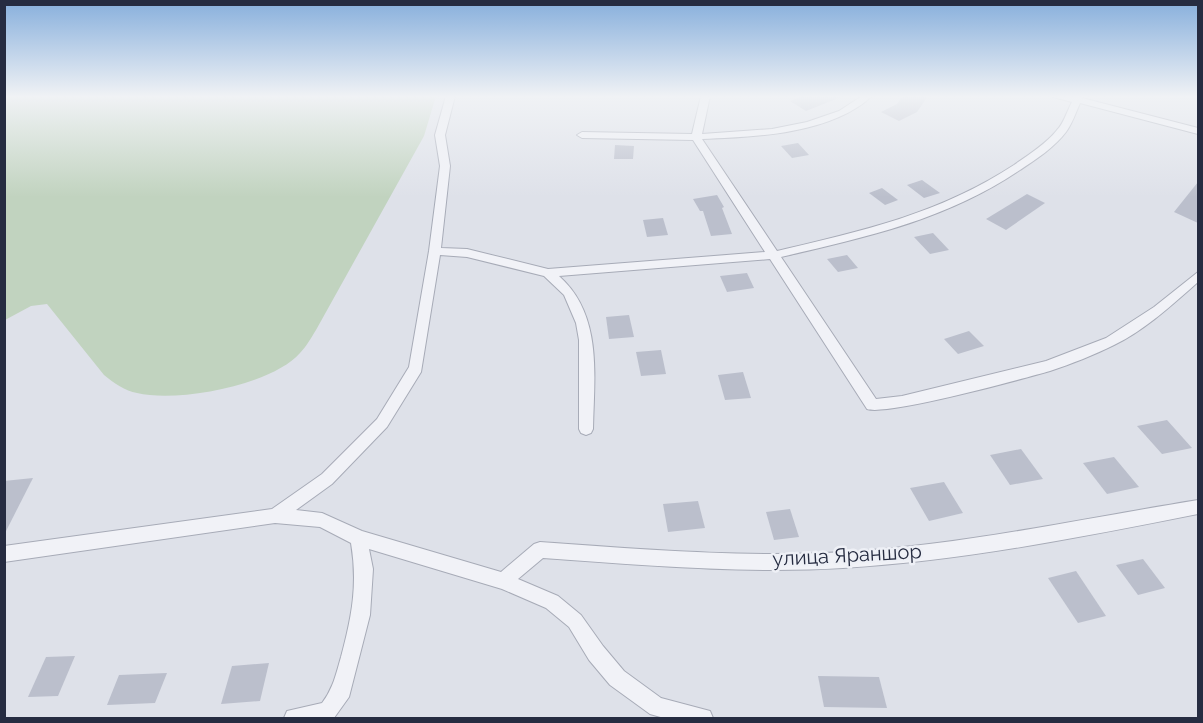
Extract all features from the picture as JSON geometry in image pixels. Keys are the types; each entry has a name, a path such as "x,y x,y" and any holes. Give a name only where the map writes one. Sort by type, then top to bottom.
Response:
{"street":[{"path":"275,516 327,479 382,423 416,368 435,251 445,166 440,135 441,130"},
{"path":"698,130 696,137 872,405 902,402 1048,366 1112,341 1158,310 1198,276"},
{"path":"582,135 696,137 764,133 780,130"},
{"path":"435,251 467,253 548,273 774,255 859,235 922,216 986,188 1031,158 1063,130"},
{"path":"548,273 568,292 578,311 586,344 586,429"},
{"name":"улица Яраншор","path":"503,581 540,550 706,561 843,560 941,549 1198,507"},
{"path":"4,554 275,516 322,520 359,538 503,581 552,602 575,621 596,653 617,678 657,707 703,718"},
{"path":"294,718 327,712 339,697 361,615 364,569 359,538"}],"green space":[{"path":"5,130 426,130 316,330 302,351 287,364 268,374 223,389 199,393 155,395 137,393 124,389 104,375 47,304 31,306 5,320"}],"building":[{"path":"798,143 809,155 792,158 781,146"},
{"path":"615,145 634,146 633,159 614,159"},
{"path":"922,180 940,193 924,198 907,185"},
{"path":"1198,182 1198,223 1174,212"},
{"path":"882,188 898,200 885,205 869,193"},
{"path":"1027,194 1045,203 1006,230 986,219"},
{"path":"717,195 724,207 722,208 732,234 711,236 703,211 700,211 693,199"},
{"path":"663,218 668,235 647,237 643,220"},
{"path":"933,233 949,250 930,254 914,237"},
{"path":"847,255 858,268 838,272 827,259"},
{"path":"747,273 754,288 727,292 720,276"},
{"path":"629,315 634,337 609,339 606,317"},
{"path":"969,331 984,346 958,354 944,339"},
{"path":"661,350 666,374 641,376 636,352"},
{"path":"743,372 751,398 725,400 718,375"},
{"path":"1167,420 1192,448 1162,454 1137,426"},
{"path":"1021,449 1043,479 1010,485 990,455"},
{"path":"1114,457 1139,487 1107,494 1083,463"},
{"path":"33,478 4,535 4,481"},
{"path":"944,482 963,513 929,521 910,488"},
{"path":"698,501 705,528 668,532 663,504"},
{"path":"790,509 799,537 774,540 766,512"},
{"path":"1143,559 1165,588 1138,595 1116,565"},
{"path":"1076,571 1106,616 1078,623 1048,578"},
{"path":"75,656 58,696 28,697 46,657"},
{"path":"269,663 260,701 221,704 232,666"},
{"path":"167,673 155,703 107,705 119,675"},
{"path":"818,676 879,677 887,708 824,707"}]}
